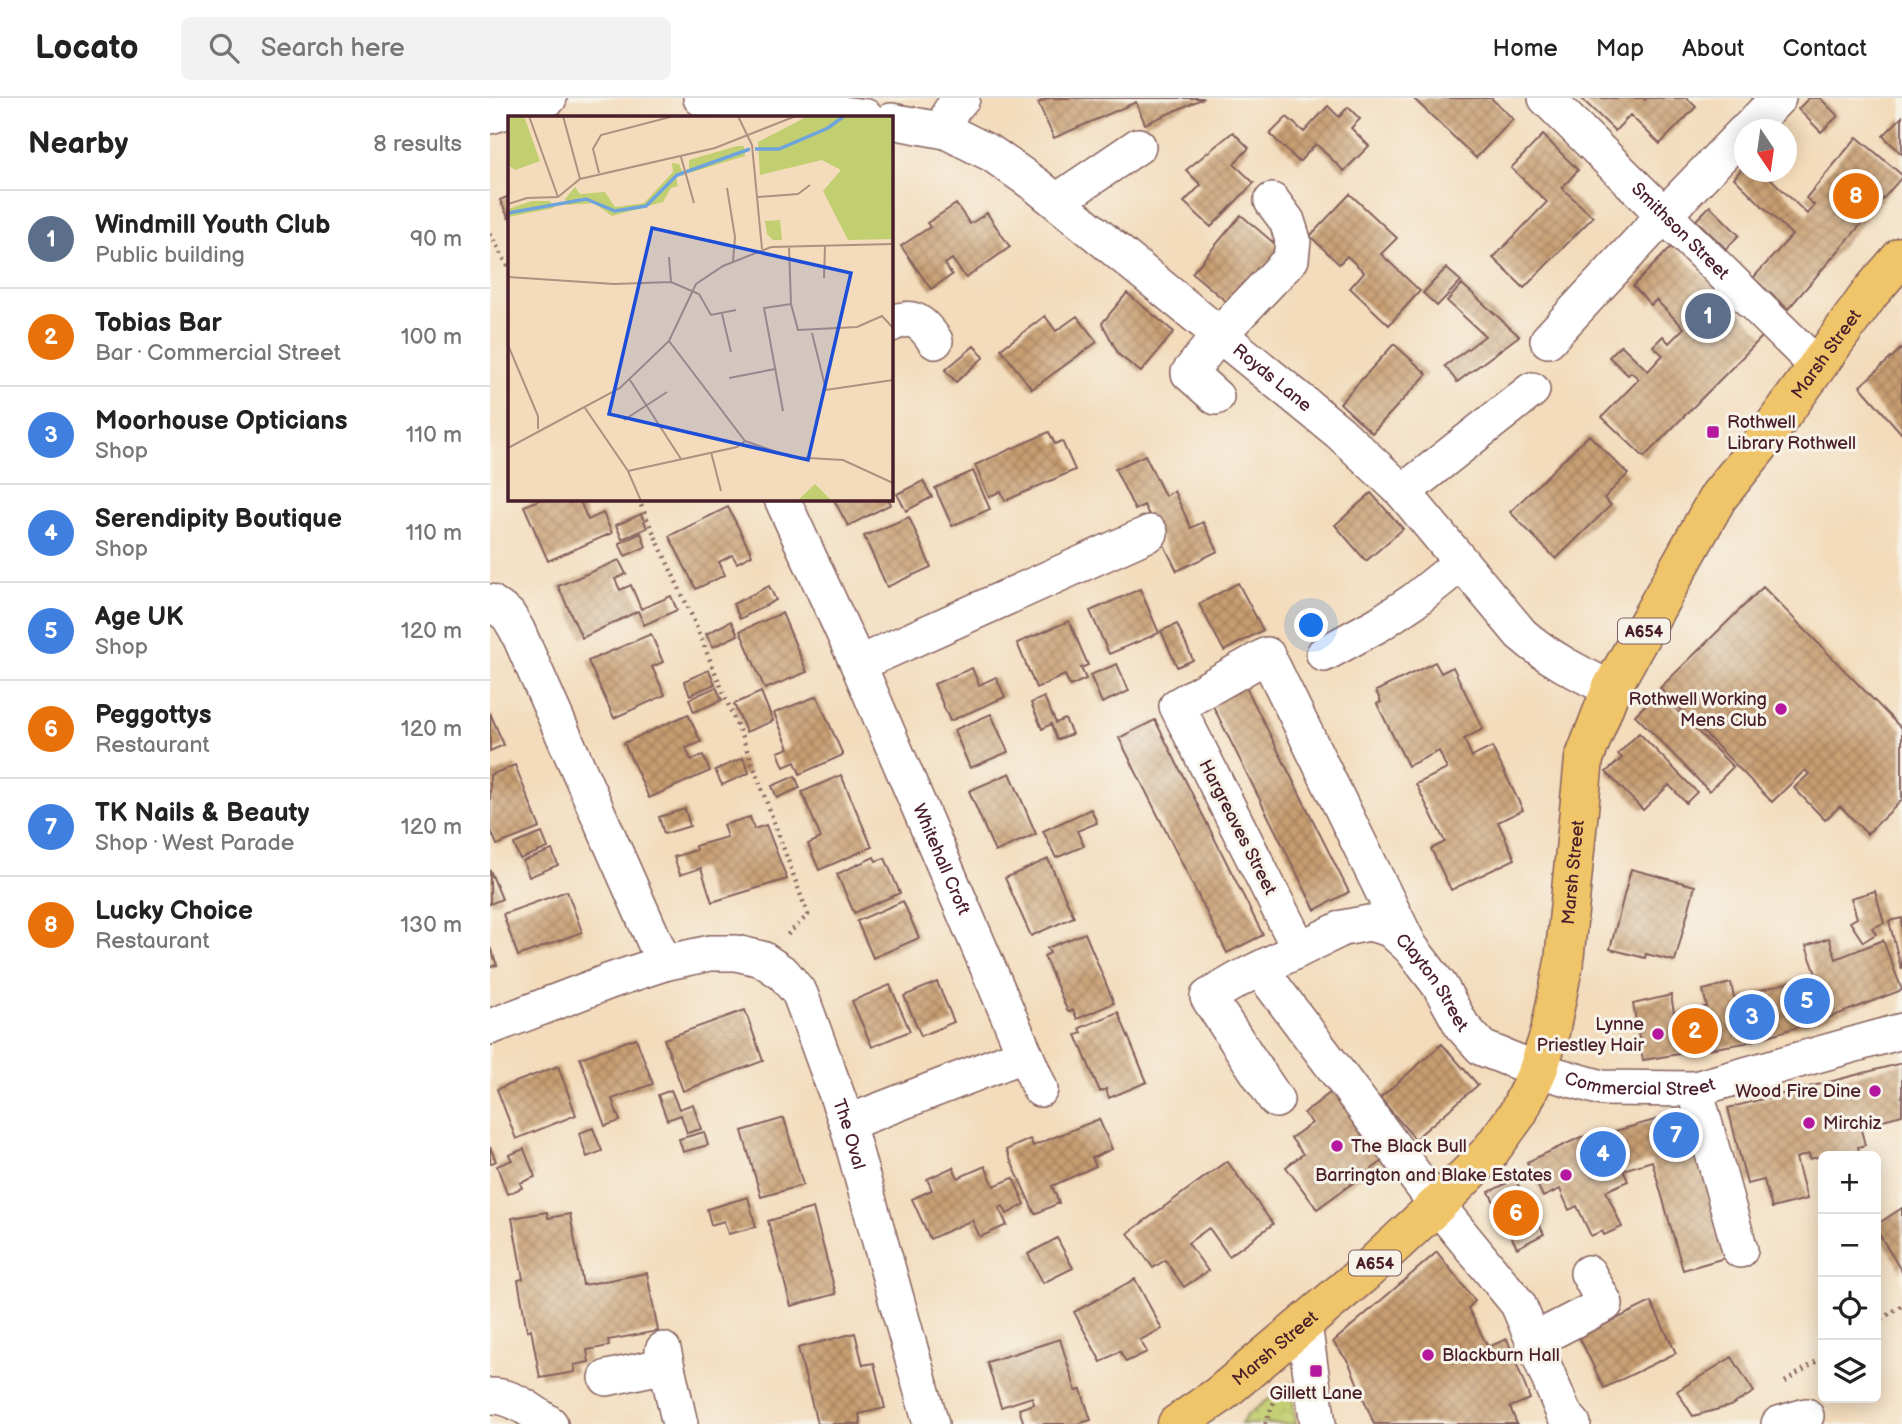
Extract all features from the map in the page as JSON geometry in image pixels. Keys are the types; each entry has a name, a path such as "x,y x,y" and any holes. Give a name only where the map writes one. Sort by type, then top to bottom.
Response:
{"main road":[{"name":"Marsh Street","path":"1177,1424 1218,1396 1304,1324 1437,1205 1489,1153 1518,1113 1538,1070 1550,1032 1564,962 1584,759 1611,689 1718,497 1871,292 1902,256"}],"street":[{"path":"490,116 549,98"},
{"path":"701,98 857,116"},
{"path":"879,98 880,116"},
{"path":"946,131 950,112 962,98"},
{"name":"Smithson Street","path":"1546,98 1816,365"},
{"path":"1758,119 1778,98"},
{"name":"Royds Lane","path":"892,121 946,131 992,154 1057,201 1339,432 1403,492 1521,634 1563,665 1611,689"},
{"path":"1548,340 1734,143"},
{"path":"1057,201 1138,146"},
{"path":"1216,397 1189,373 1220,334 1290,259 1293,240 1287,221 1272,201"},
{"path":"892,324 913,320 926,327 935,341"},
{"path":"1403,492 1532,390"},
{"name":"Whitehall Croft","path":"782,500 858,664 1040,1089"},
{"path":"858,664 1150,533"},
{"path":"1324,654 1380,624 1461,563"},
{"path":"490,602 508,615 517,630 664,963"},
{"name":"Hargreaves Street","path":"1299,948 1177,706 1267,655 1410,948"},
{"name":"Clayton Street","path":"1276,1100 1208,997 1299,948 1343,928 1369,923 1390,929 1410,948 1440,986 1462,1026 1482,1048 1538,1070"},
{"name":"The Oval","path":"490,1027 664,963 710,953 736,953 762,960 784,974 800,994 847,1123 931,1424"},
{"path":"1260,969 1437,1205 1518,1304 1564,1414 1573,1424"},
{"name":"Commercial Street","path":"1538,1070 1602,1088 1695,1089 1902,1031"},
{"path":"847,1123 1025,1054"},
{"path":"1695,1089 1740,1250"},
{"path":"1533,1341 1605,1304 1588,1273"},
{"path":"1304,1324 1318,1424"},
{"path":"607,1378 665,1357 680,1424"},
{"path":"490,1395 502,1395 550,1424"}],"path":[{"path":"490,234 508,266"},
{"path":"638,500 691,614 752,762 808,915 762,960"},
{"path":"1881,1319 1901,1306"},
{"path":"1786,1382 1818,1360"}],"green space":[{"path":"1291,1383 1296,1424 1241,1424 1247,1415"}],"building":[{"path":"1049,98 1204,98 1145,124 1136,102 1054,138 1038,103"},
{"path":"1413,98 1491,98 1513,119 1476,158"},
{"path":"1581,98 1687,98 1696,107 1660,144 1630,115 1615,131"},
{"path":"1809,98 1820,98 1838,116 1821,132 1798,109"},
{"path":"1328,106 1339,117 1348,107 1360,119 1351,128 1369,146 1344,171 1316,144 1299,162 1270,134 1287,117 1304,132"},
{"path":"1902,117 1902,154 1883,136"},
{"path":"1233,132 1249,148 1234,164 1254,183 1211,227 1184,202 1201,185 1186,170"},
{"path":"1543,135 1578,170 1562,188 1593,217 1524,288 1493,258 1547,202 1511,168"},
{"path":"1857,137 1902,175 1788,309 1753,278 1792,235 1738,182 1774,182 1807,214 1814,205 1806,198"},
{"path":"1350,194 1397,238 1381,254 1420,291 1389,325 1350,288 1364,272 1347,256 1339,264 1310,236"},
{"path":"508,196 508,217 500,200"},
{"path":"956,204 970,224 987,213 1010,247 966,278 952,259 945,264 952,275 931,289 901,246 930,227 927,223"},
{"path":"1710,206 1739,235 1726,249 1696,220"},
{"path":"1241,215 1282,250 1234,308 1192,273"},
{"path":"1672,246 1764,335 1644,457 1602,417 1639,379 1631,372 1628,375 1609,357 1621,345 1648,371 1663,355 1653,346 1663,336 1669,343 1684,328 1656,300 1651,305 1633,286"},
{"path":"1446,268 1461,281 1437,306 1423,293"},
{"path":"1462,284 1519,336 1457,382 1445,366 1485,336 1447,301"},
{"path":"1127,293 1174,332 1141,372 1119,355 1102,323"},
{"path":"1045,316 1056,331 1077,316 1097,342 1032,389 1001,349"},
{"path":"1394,344 1427,374 1372,433 1340,403"},
{"path":"974,346 984,357 956,382 945,370"},
{"path":"1902,348 1902,434 1860,386"},
{"path":"1049,432 1055,444 1062,441 1075,470 1005,501 1001,491 989,497 975,465"},
{"path":"1589,435 1628,474 1604,498 1611,505 1556,559 1510,512"},
{"path":"1145,455 1165,496 1174,491 1191,528 1203,522 1218,551 1177,571 1144,505 1135,510 1115,469"},
{"path":"973,471 990,509 952,526 935,488"},
{"path":"923,481 932,497 906,511 897,494"},
{"path":"1371,493 1403,529 1366,561 1335,525"},
{"path":"539,500 579,500 588,520 603,513 612,533 548,561 524,506"},
{"path":"834,500 889,500 891,504 848,526"},
{"path":"728,507 752,555 737,563 732,555 719,562 725,575 696,589 669,536"},
{"path":"641,514 647,528 622,539 616,525"},
{"path":"909,517 931,567 887,587 864,536"},
{"path":"641,533 646,547 625,556 619,543"},
{"path":"619,560 626,574 615,579 620,590 631,585 641,609 671,596 677,610 644,625 638,611 582,638 558,586"},
{"path":"1238,583 1263,630 1224,651 1199,604"},
{"path":"769,586 776,600 740,619 733,604"},
{"name":"Rothwell Working Mens Club","path":"1763,587 1902,729 1902,800 1867,834 1840,806 1825,820 1794,788 1809,774 1805,770 1772,802 1660,688"},
{"path":"1140,589 1159,633 1109,654 1090,611"},
{"path":"782,613 807,672 765,689 740,631"},
{"path":"731,621 738,635 713,647 706,634"},
{"path":"1069,621 1088,665 1081,668 1086,679 1070,686 1065,675 1036,688 1017,643"},
{"path":"1177,624 1193,660 1177,667 1161,631"},
{"path":"651,634 663,662 652,667 665,695 614,718 588,661"},
{"path":"1435,662 1441,673 1453,667 1483,729 1464,739 1472,757 1492,747 1523,810 1498,822 1515,859 1451,890 1431,849 1445,842 1416,784 1447,769 1439,751 1408,766 1377,704 1381,702 1376,691"},
{"path":"1117,664 1129,691 1102,703 1090,675"},
{"path":"972,668 979,685 996,677 1005,697 950,721 934,684"},
{"path":"709,670 715,684 690,695 684,681"},
{"path":"1241,677 1349,892 1315,910 1207,694"},
{"path":"716,687 722,700 694,712 689,699"},
{"path":"761,692 773,721 746,732 734,704"},
{"path":"1659,692 1733,767 1709,791 1635,715"},
{"path":"817,696 843,755 800,774 795,762 784,767 778,752 789,748 774,713"},
{"path":"1044,697 1056,723 1065,719 1072,734 1057,740 1051,724 1042,729 1031,703"},
{"path":"490,713 504,745 490,751"},
{"path":"688,714 701,742 686,748 691,760 703,755 710,771 649,798 624,743"},
{"path":"991,714 1008,752 970,768 954,730"},
{"path":"1155,720 1263,935 1227,953 1119,738"},
{"path":"1639,733 1697,792 1686,803 1669,785 1643,810 1606,772 1622,758 1618,754"},
{"path":"743,758 749,773 722,785 715,770"},
{"path":"515,765 540,828 497,845 490,828 490,775"},
{"path":"1010,773 1036,834 995,852 969,791"},
{"path":"841,775 872,847 819,870 808,844 821,838 802,792"},
{"path":"795,776 800,788 777,798 772,786"},
{"path":"685,809 690,826 664,834 659,817"},
{"path":"1091,809 1097,823 1077,831 1084,846 1056,858 1043,831"},
{"path":"750,817 754,829 766,825 787,879 712,902 701,868 680,875 674,857 696,850 695,846 727,837 723,825"},
{"path":"542,833 548,848 520,859 514,844"},
{"path":"552,850 558,865 529,877 523,861"},
{"path":"874,857 876,861 885,858 900,893 854,913 837,874"},
{"path":"1048,859 1074,917 1031,936 1005,878"},
{"path":"1631,869 1695,886 1675,961 1646,954 1645,958 1610,949"},
{"path":"490,870 502,899 490,904"},
{"path":"567,891 582,932 518,956 503,914"},
{"path":"1875,891 1884,923 1872,928 1876,934 1863,942 1850,922 1857,918 1851,898"},
{"path":"903,901 919,938 873,958 857,921"},
{"path":"1902,918 1902,968 1901,968 1889,921"},
{"path":"1085,933 1114,1003 1077,1019 1073,1010 1068,1012 1044,956 1050,953 1047,948"},
{"path":"1829,938 1836,959 1883,940 1902,990 1831,1017 1745,1043 1643,1060 1633,1004 1671,995 1674,1013 1707,1007 1703,990 1731,983 1734,998 1816,974 1806,946"},
{"path":"490,947 497,965 490,967"},
{"path":"937,982 954,1022 921,1036 904,996"},
{"path":"890,985 910,1031 872,1047 852,1001"},
{"path":"745,1010 763,1061 683,1091 664,1039"},
{"path":"1118,1012 1147,1082 1109,1098 1106,1089 1100,1092 1076,1035 1082,1033 1080,1028"},
{"path":"636,1038 653,1084 612,1099 620,1121 605,1126 580,1058"},
{"path":"1442,1044 1478,1085 1415,1139 1380,1098"},
{"path":"1902,1063 1902,1115 1860,1126 1865,1145 1858,1147 1859,1151 1818,1151 1818,1157 1810,1159 1809,1154 1796,1158 1807,1199 1772,1208 1764,1180 1747,1184 1728,1108"},
{"path":"558,1066 576,1115 516,1139 497,1089"},
{"name":"The Black Bull","path":"1335,1089 1387,1158 1317,1209 1286,1167 1303,1154 1291,1138 1312,1123 1304,1113"},
{"path":"671,1090 679,1109 693,1104 701,1129 687,1133 681,1115 667,1120 658,1095"},
{"path":"1673,1115 1690,1122 1728,1257 1683,1270 1652,1161 1623,1170 1628,1181 1606,1191 1622,1227 1604,1235 1602,1231 1591,1236 1577,1206 1569,1210 1560,1189 1543,1197 1527,1162 1581,1137 1608,1133"},
{"path":"784,1118 803,1185 761,1197 742,1131"},
{"path":"1099,1119 1112,1149 1092,1158 1096,1166 1052,1186 1059,1203 1035,1214 1006,1150 1030,1139 1033,1146"},
{"path":"593,1128 602,1151 587,1157 579,1133"},
{"path":"704,1132 708,1145 683,1152 679,1139"},
{"path":"490,1147 496,1161 490,1164"},
{"path":"524,1149 535,1177 520,1183 522,1188 507,1194 497,1166 512,1160 509,1155"},
{"path":"1227,1161 1273,1224 1229,1256 1209,1228 1188,1243 1208,1271 1184,1287 1165,1260 1153,1268 1128,1233"},
{"path":"985,1166 994,1186 1013,1178 1025,1204 1007,1214 1003,1206 999,1208 1007,1225 980,1237 972,1220 930,1239 912,1199 932,1190 927,1179 953,1167 958,1178"},
{"path":"1515,1179 1544,1234 1517,1248 1489,1192"},
{"path":"748,1197 756,1227 728,1234 724,1221 711,1225 707,1209"},
{"path":"813,1208 836,1294 791,1306 768,1221"},
{"path":"1902,1208 1902,1272 1881,1237 1881,1222"},
{"path":"547,1212 548,1218 570,1214 583,1285 647,1273 658,1331 608,1340 609,1346 587,1350 589,1362 574,1365 575,1372 540,1378 531,1329 527,1331 518,1280 523,1279 512,1218"},
{"path":"1057,1238 1073,1268 1043,1283 1028,1254"},
{"name":"Blackburn Hall","path":"1437,1252 1475,1301 1468,1308 1488,1347 1507,1339 1530,1399 1510,1407 1517,1424 1374,1424 1349,1363 1333,1342"},
{"path":"1135,1279 1162,1329 1140,1340 1147,1352 1126,1362 1120,1351 1101,1362 1074,1312"},
{"path":"1651,1302 1676,1353 1604,1388 1579,1337"},
{"path":"855,1333 863,1365 874,1363 885,1408 859,1414 861,1424 817,1424 798,1348"},
{"path":"1060,1339 1076,1391 1081,1390 1091,1420 1077,1424 1024,1424 1019,1409 1034,1404 1032,1397 1001,1407 987,1362"},
{"path":"1732,1357 1754,1392 1730,1406 1693,1416 1677,1391"}],"place":[{"name":"Lucky Choice","path":"1856,196"},
{"name":"Windmill Youth Club","path":"1708,316"},
{"name":"Rothwell Library Rothwell","path":"1713,432"},
{"name":"Rothwell Working Mens Club","path":"1781,709"},
{"name":"Age UK","path":"1807,1001"},
{"name":"Moorhouse Opticians","path":"1752,1017"},
{"name":"Tobias Bar","path":"1695,1031"},
{"name":"Lynne Priestley Hair","path":"1658,1034"},
{"name":"Wood Fire Dine","path":"1875,1091"},
{"name":"Mirchiz","path":"1809,1123"},
{"name":"TK Nails & Beauty","path":"1676,1135"},
{"name":"The Black Bull","path":"1337,1146"},
{"name":"Serendipity Boutique","path":"1603,1154"},
{"name":"Barrington and Blake Estates","path":"1566,1175"},
{"name":"Peggottys","path":"1516,1213"},
{"name":"Blackburn Hall","path":"1428,1355"},
{"name":"Gillett Lane","path":"1316,1371"}]}
